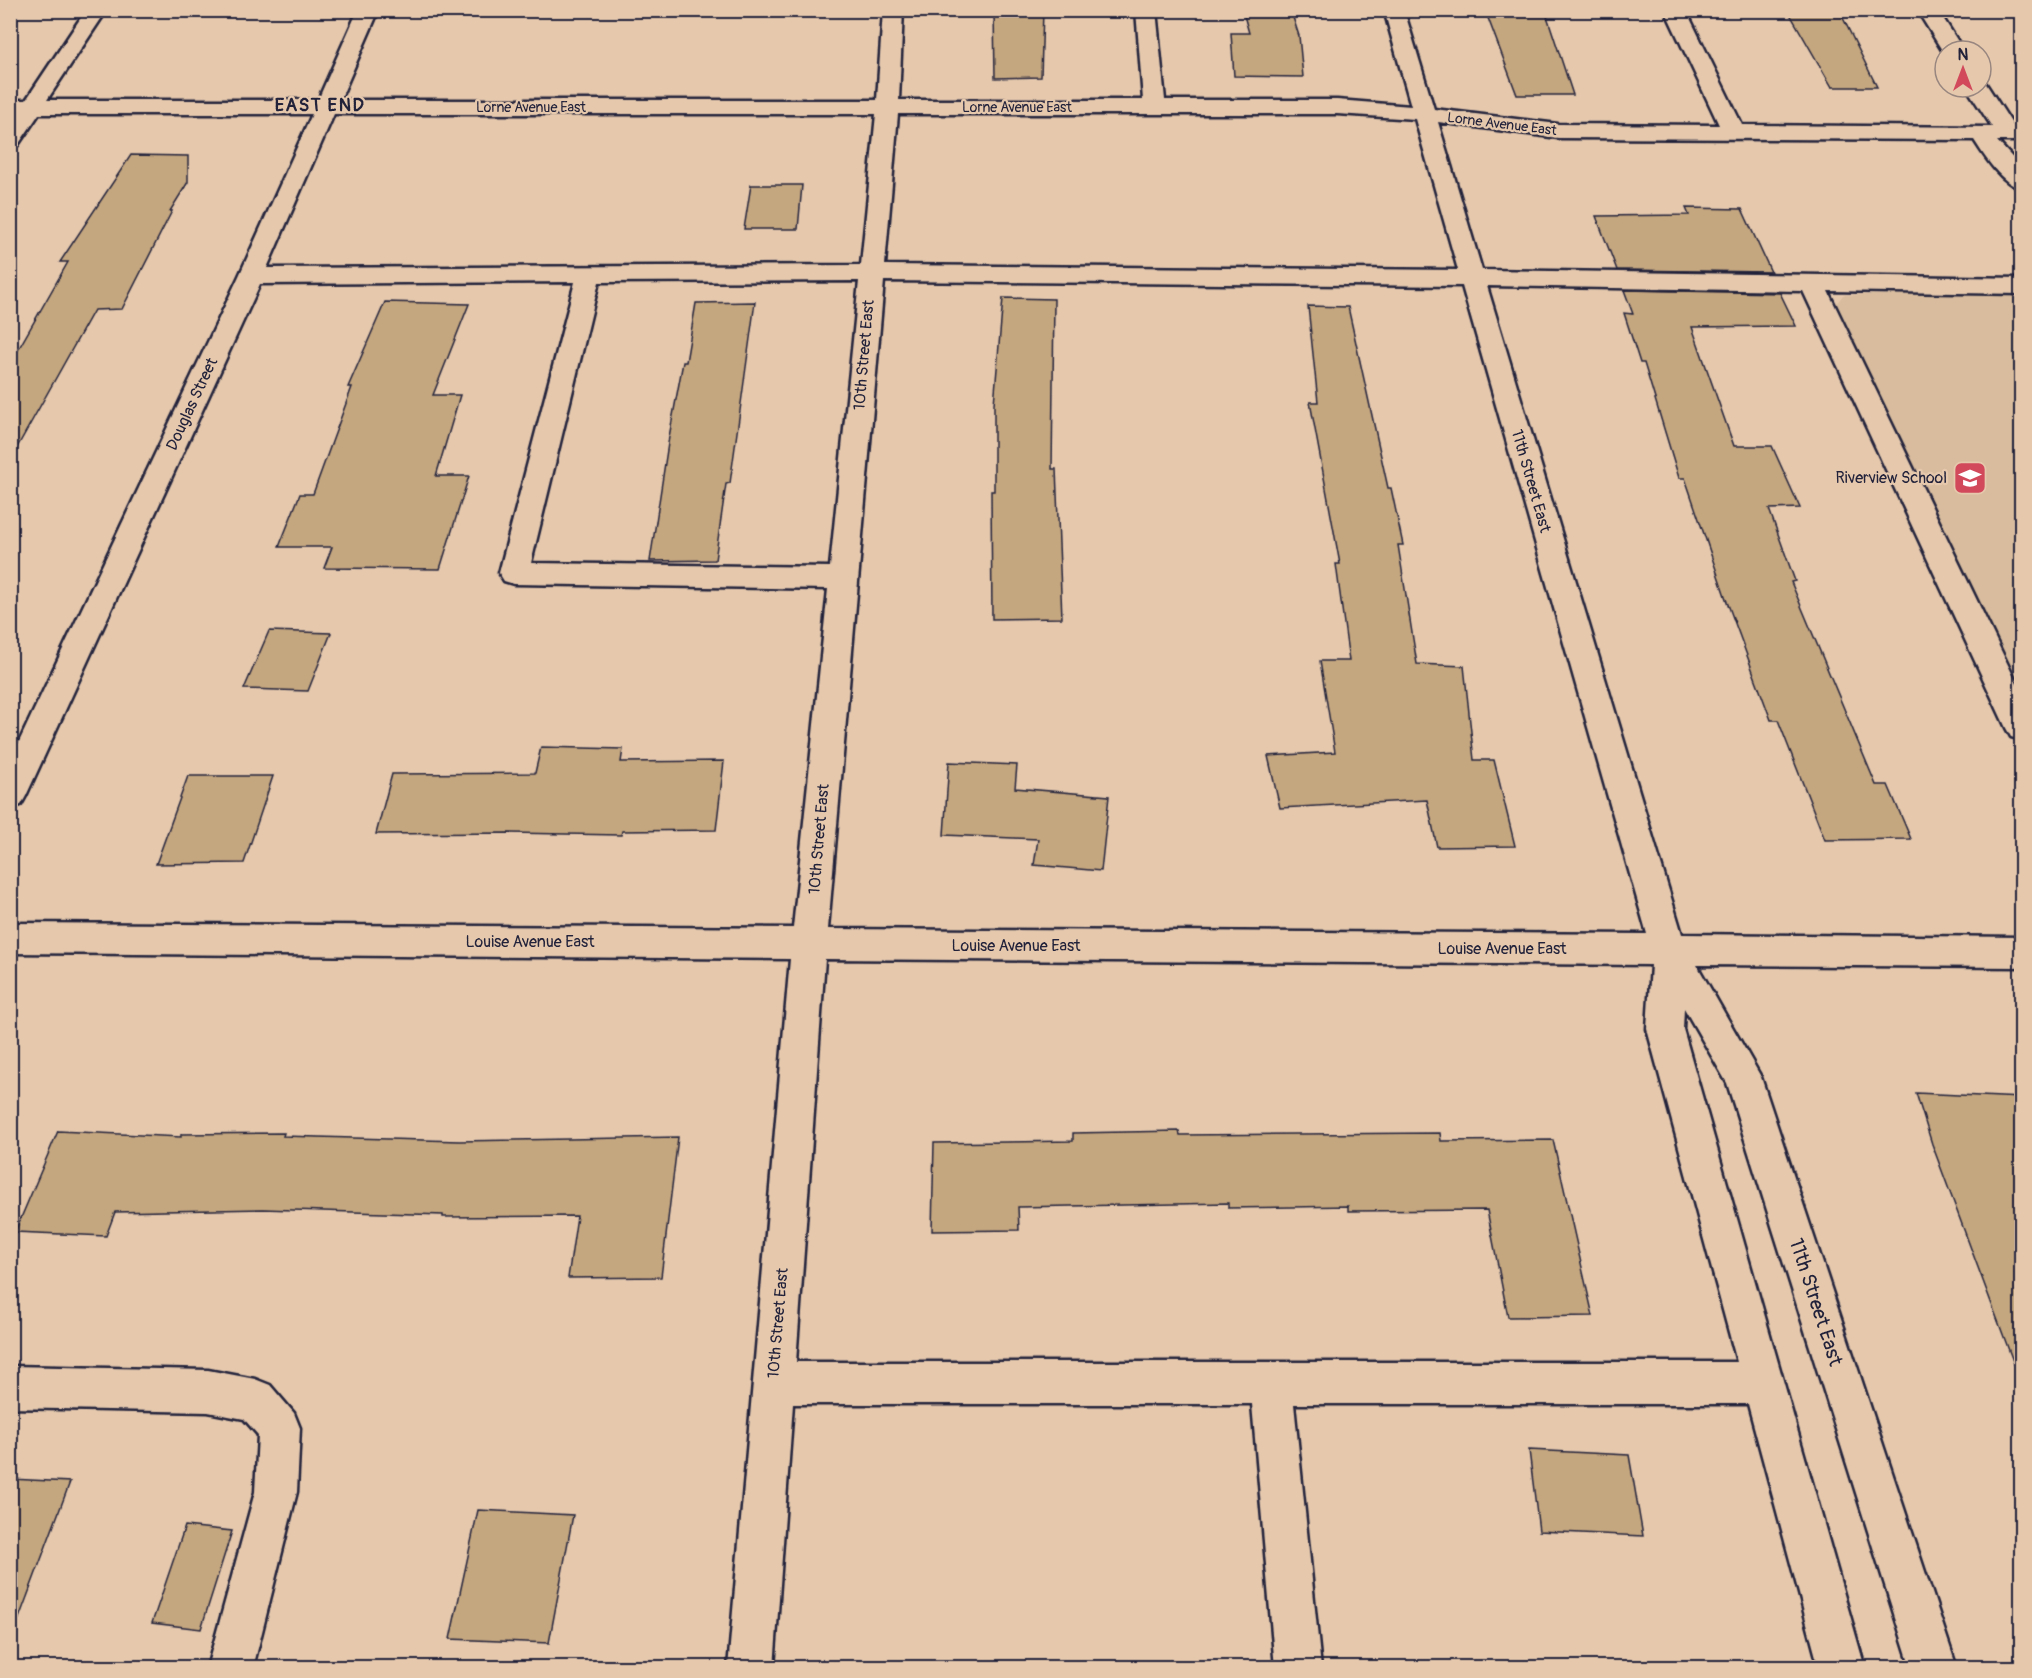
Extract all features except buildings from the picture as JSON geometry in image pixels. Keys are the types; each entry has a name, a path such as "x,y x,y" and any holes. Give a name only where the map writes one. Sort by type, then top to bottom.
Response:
{"street":[{"path":"10,140 21,107 97,10"},
{"name":"Douglas Street","path":"10,796 251,276 369,10"},
{"name":"10th Street East","path":"751,1668 809,944 888,106 893,10"},
{"path":"1146,10 1155,107"},
{"name":"11th Street East","path":"1394,10 1669,950 1743,1077 1934,1668"},
{"path":"1675,10 1734,134"},
{"path":"1927,10 1945,39"},
{"path":"1986,99 2014,134"},
{"name":"Lorne Avenue East","path":"21,107 1360,107 1558,131 1734,134 2014,134"},
{"path":"1981,134 1994,154 2022,182"},
{"path":"251,276 872,273 2022,286"},
{"path":"589,274 514,573 844,578"},
{"path":"1812,283 2022,728"},
{"name":"Louise Avenue East","path":"10,938 2022,952"},
{"name":"11th Street East","path":"1669,950 1665,1029 1842,1668"},
{"path":"774,1383 1763,1383"},
{"path":"1271,1383 1298,1668"},
{"path":"10,1387 208,1391 255,1400 279,1428 276,1492 230,1668"}],"shaded area":[{"name":"Riverview School","path":"1843,295 2021,295 2021,687 1833,308"}],"place":[{"name":"Riverview School","path":"1970,478"}],"district":[{"name":"EAST END","path":"320,105"}]}
